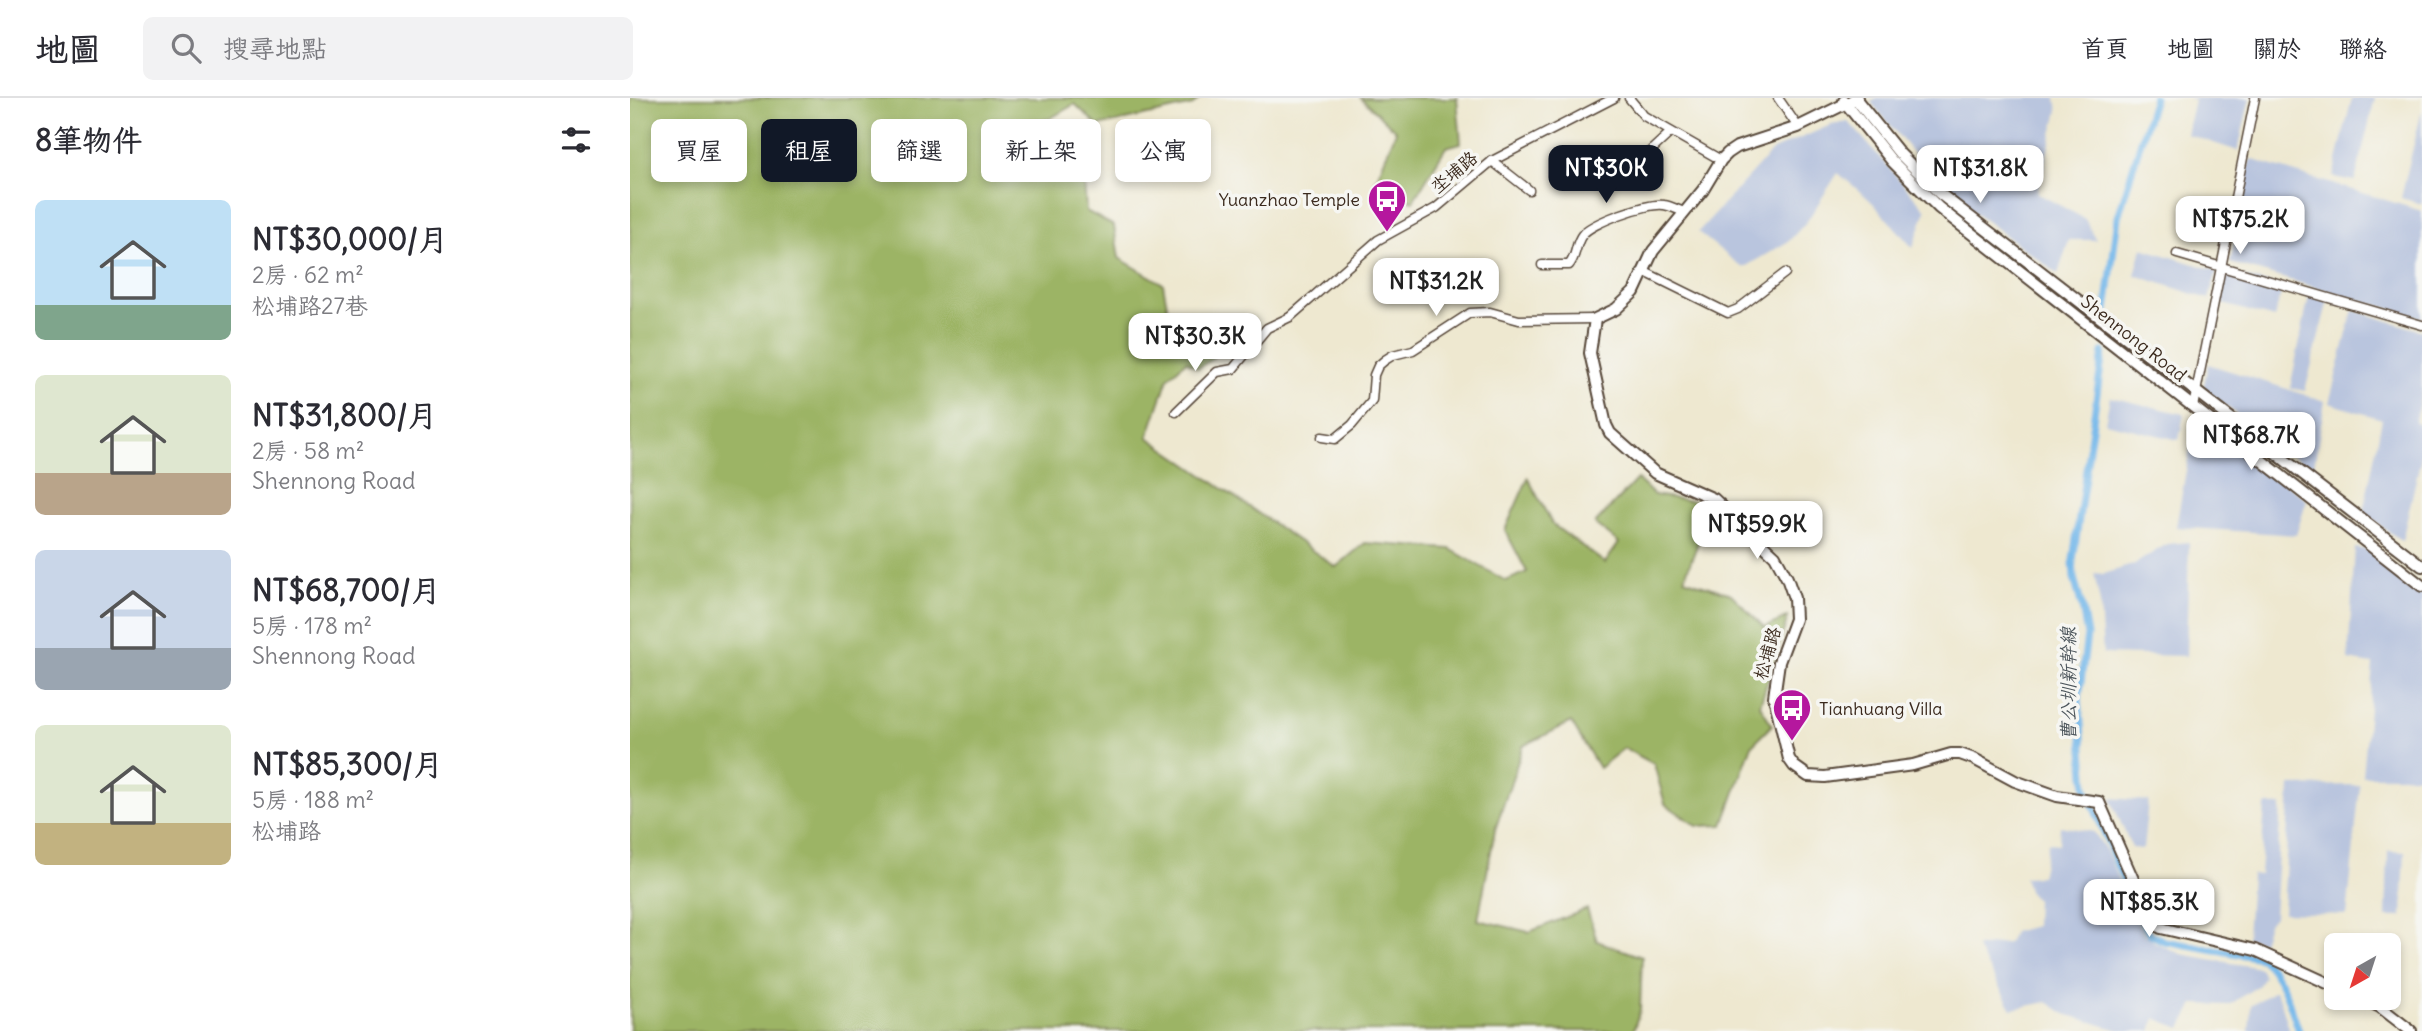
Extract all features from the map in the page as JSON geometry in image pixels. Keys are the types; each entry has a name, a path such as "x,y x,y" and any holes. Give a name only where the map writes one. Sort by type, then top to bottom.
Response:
{"street":[{"name":"坔埔路","path":"1176,412 1217,372 1233,369 1267,328 1290,317 1378,240 1429,212 1492,161 1615,98"},
{"path":"1629,98 1644,116 1721,160"},
{"path":"1779,98 1798,127"},
{"path":"2193,407 2255,98"},
{"path":"1322,437 1335,439 1352,425 1372,401 1374,375 1385,360 1393,355 1413,351 1470,313 1490,312 1519,320 1595,319 1625,302 1634,292 1653,251 1703,190 1721,160 1737,147 1798,127 1851,100"},
{"name":"Shennong Road","path":"1851,100 1939,193 2422,566"},
{"name":"Shennong Road","path":"1851,100 1892,161 1939,208 2422,586"},
{"path":"1644,157 1671,132"},
{"path":"1492,161 1529,190"},
{"path":"1542,265 1569,265 1574,259 1580,236 1586,230 1610,219 1654,204 1684,212"},
{"path":"2177,254 2422,325"},
{"path":"1643,271 1728,313 1738,309 1785,273"},
{"name":"松埔路","path":"1595,319 1590,353 1606,425 1611,433 1655,473 1714,499 1774,556 1787,578 1794,598 1795,619 1779,662 1774,697 1787,751 1794,766 1808,776 1825,777 1913,765 1960,754 2015,781 2057,796 2099,803 2155,924 2169,931 2255,950 2324,982"},
{"path":"2384,1010 2412,1031"}],"shaded area":[{"path":"1876,98 2056,98 2058,111 2037,193 2085,219 2096,240 2069,240 2058,274 1970,209 1917,158 1871,102"},
{"path":"2188,98 2250,98 2238,151 2186,134 2194,100"},
{"path":"2352,98 2375,98 2355,181 2333,177"},
{"path":"2422,110 2422,204 2401,198"},
{"path":"1848,121 1926,210 1913,248 1871,201 1838,173 1807,221 1789,241 1743,268 1698,232 1773,150 1831,125"},
{"path":"2250,159 2422,211 2422,318 2230,263"},
{"path":"2142,248 2217,271 2209,299 2135,275"},
{"path":"2225,272 2283,287 2274,318 2220,303"},
{"path":"2309,296 2328,300 2305,391 2290,388"},
{"path":"2353,310 2422,331 2422,390 2415,422 2422,428 2422,453 2402,541 2363,513 2382,419 2329,403"},
{"path":"2208,364 2325,401 2313,471 2203,389"},
{"path":"2110,397 2184,414 2179,440 2105,423"},
{"path":"2196,414 2307,500 2296,535 2176,527"},
{"path":"2189,542 2186,656 2103,654 2100,603 2094,573 2104,574 2135,564 2167,544"},
{"path":"2355,548 2369,550 2422,594 2422,776 2363,776 2373,664 2348,660"},
{"path":"2360,785 2347,915 2283,913 2290,786"},
{"path":"2110,798 2148,801 2143,849 2132,848"},
{"path":"2265,805 2281,805 2274,917 2268,924 2262,942 2247,938 2251,874 2260,875"},
{"path":"2060,826 2094,832 2107,852 2132,914 2144,934 2156,943 2181,954 2260,968 2264,977 2259,985 2229,1005 2194,1004 2181,1028 2155,1018 2151,1031 2122,1031 2065,1014 2047,1002 2012,1009 1976,947 2008,943 2013,932 2035,926 2036,900 2028,890 2024,877 2041,876 2048,843 2059,844"},
{"path":"2388,851 2405,852 2402,917 2386,917"},
{"path":"2275,991 2290,1031 2249,1031 2251,1005"}],"green space":[{"path":"630,98 1200,98 1193,105 1130,119 1115,119 1115,122 1101,125 1101,119 1091,119 1075,104 1049,119 981,119 981,182 1084,182 1086,211 1114,226 1119,258 1163,284 1168,311 1219,340 1213,358 1198,368 1186,361 1168,378 1148,437 1336,567 1365,543 1450,549 1506,581 1527,572 1505,530 1528,478 1552,524 1605,563 1619,543 1595,524 1637,479 1654,495 1713,504 1684,579 1731,594 1765,628 1788,617 1760,705 1772,725 1752,745 1723,825 1697,826 1665,804 1654,764 1624,748 1599,768 1571,722 1523,746 1495,830 1478,920 1529,932 1587,909 1597,941 1642,957 1640,1010 1633,1031 630,1031"},
{"path":"1361,98 1457,98 1461,143 1446,147 1413,201 1375,183 1396,131"}],"waterway":[{"name":"曹公圳新幹線","path":"2106,311 2118,217 2154,98"},
{"name":"曹公圳新幹線","path":"2103,352 2073,560 2074,578 2087,635 2079,698 2086,788 2138,916 2150,934 2164,941 2261,958 2280,982 2299,1031"}],"place":[{"name":"Yuanzhao Temple","path":"1387,233"},
{"name":"Tianhuang Villa","path":"1792,742"}]}
